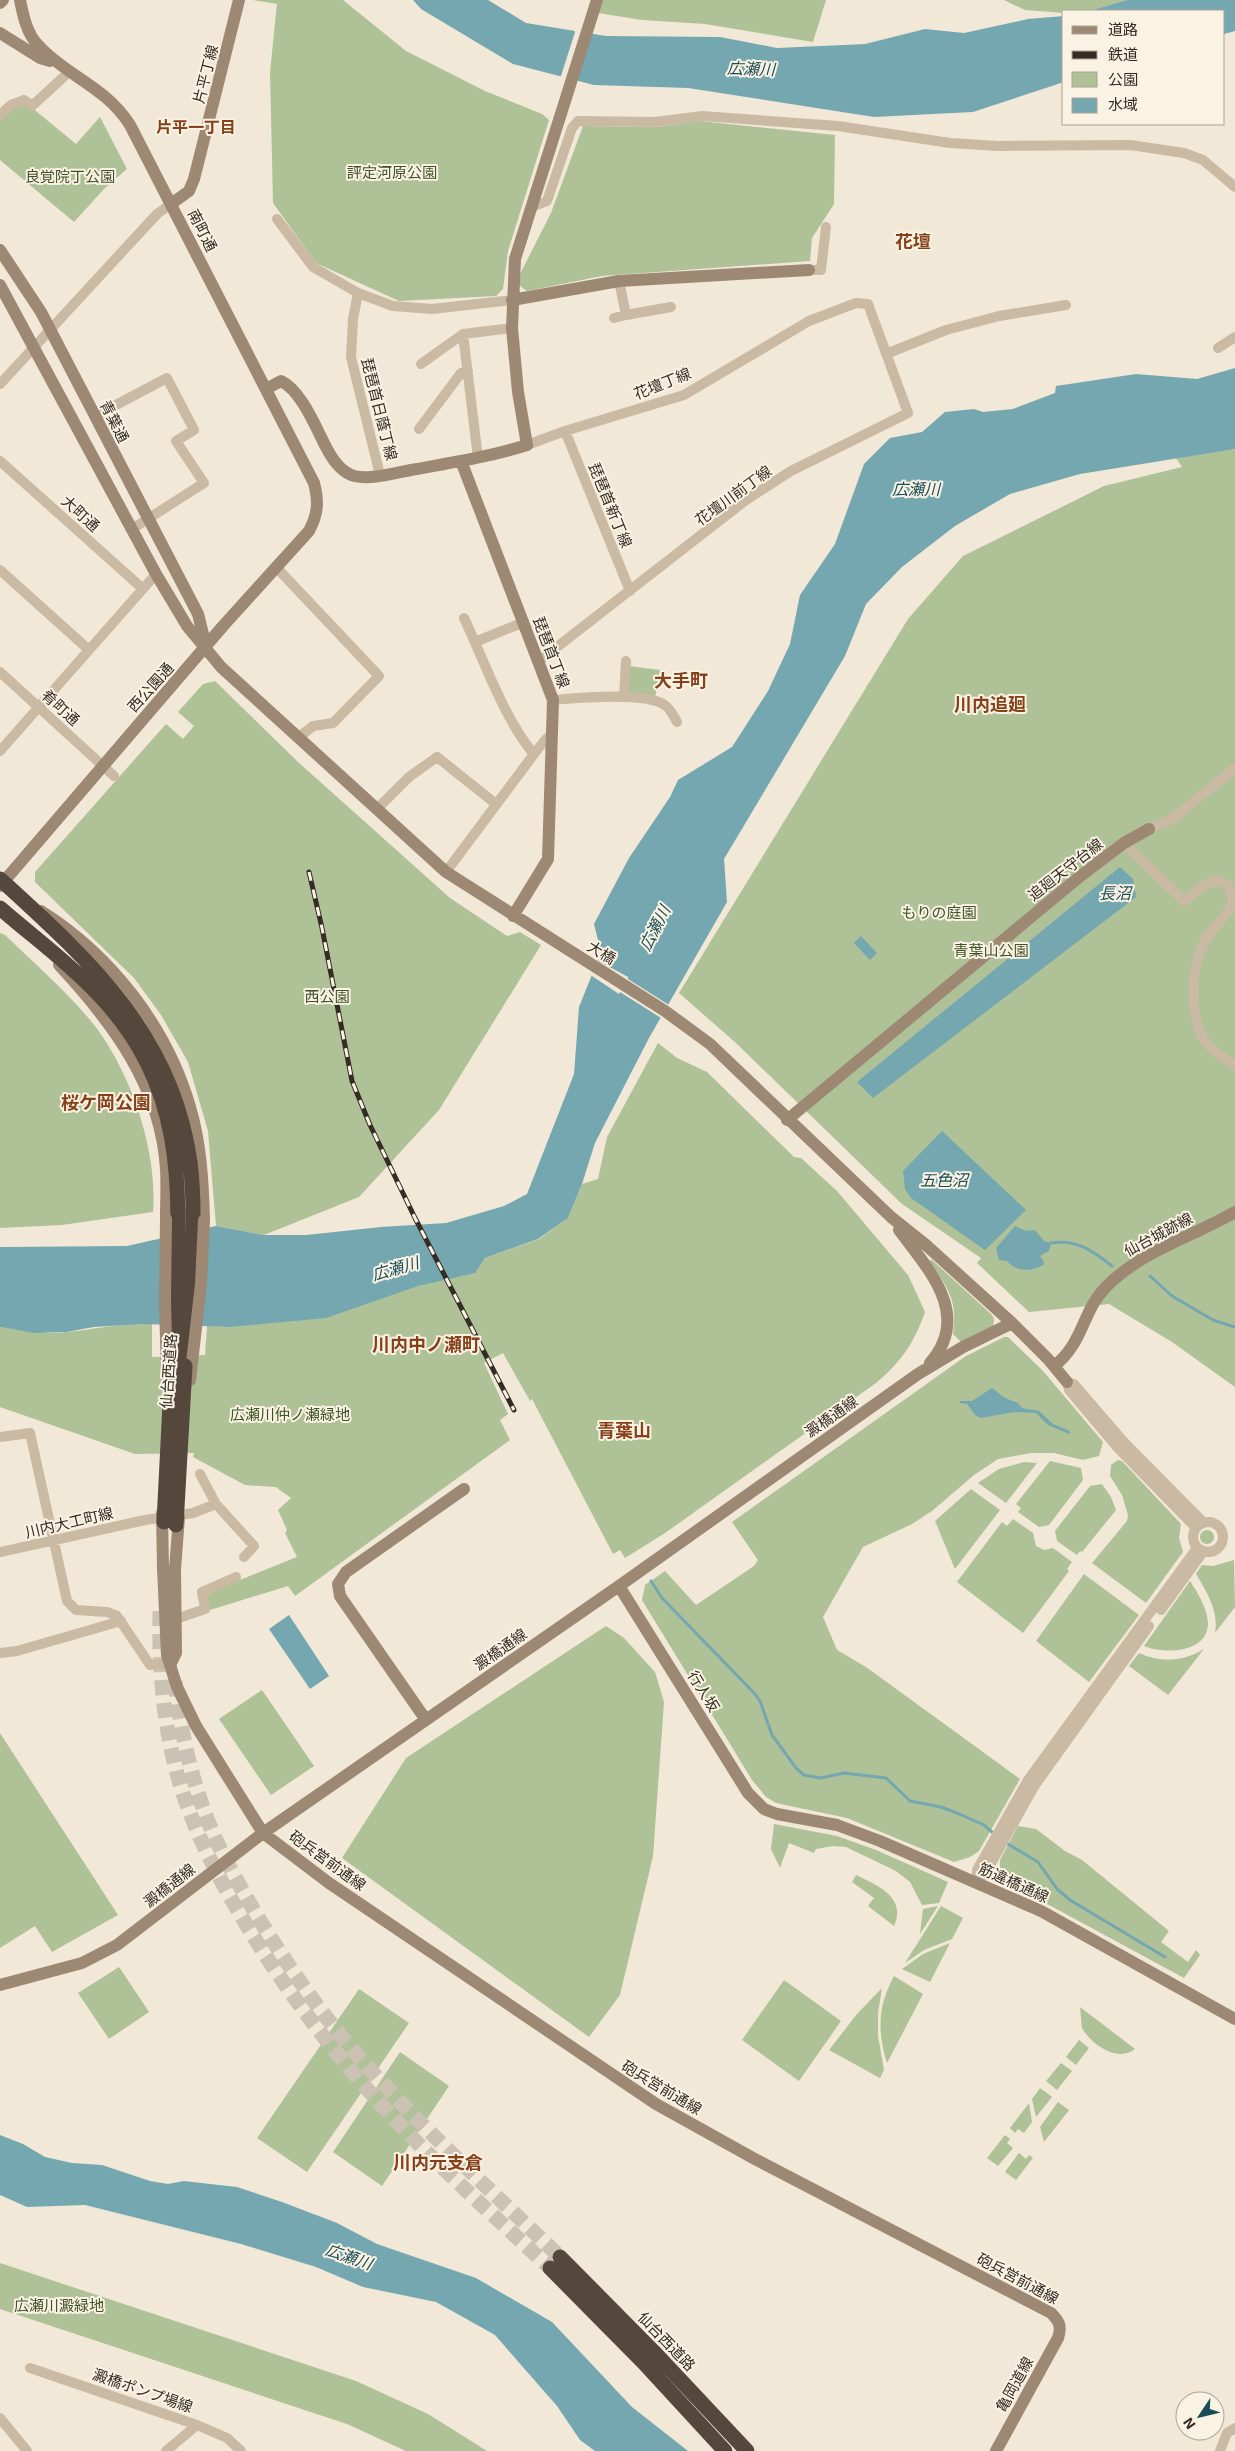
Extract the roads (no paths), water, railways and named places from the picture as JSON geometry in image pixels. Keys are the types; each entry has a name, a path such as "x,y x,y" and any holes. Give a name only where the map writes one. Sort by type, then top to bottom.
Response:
{"highway":[{"path":"1,882 26,901 90,963 126,1006 162,1066 181,1116 190,1171 185,1220 181,1329"},
{"path":"0,908 98,994 118,1017 141,1051 169,1118 185,1220"},
{"name":"仙台西道路","path":"170,1523 185,1220"},
{"name":"仙台西道路","path":"725,2451 555,2263 654,2352 747,2451"}],"street":[{"path":"0,3 3,0"},
{"name":"南町通","path":"20,0 33,38 39,46 64,67 101,92 119,109 133,131 314,483 318,506"},
{"name":"片平丁線","path":"171,204 189,191 194,179 240,0"},
{"path":"527,445 517,383 512,328 515,259 597,0"},
{"path":"0,33 40,58 64,67 32,106 24,100 11,106 0,116"},
{"path":"531,208 547,201 572,128 578,121 655,122 702,116 838,126 950,143 998,146 1130,145 1167,149 1202,160 1235,187"},
{"path":"0,384 157,214 171,204"},
{"path":"277,219 313,268 358,293 394,306 432,309 512,300 619,281 821,270 826,227"},
{"name":"青葉通","path":"0,250 32,295 196,610 206,648"},
{"path":"619,281 626,315"},
{"path":"0,284 156,574 0,751"},
{"name":"琵琶首日蔭丁線","path":"358,293 351,357 380,475"},
{"name":"花壇丁線","path":"266,389 281,381 290,388 304,406 328,452 344,471 364,477 478,458 527,445 564,431 684,395 809,321 856,303 868,304 886,354"},
{"path":"886,354 946,330 998,316 1066,305"},
{"path":"614,318 672,307"},
{"path":"421,364 463,334 512,328"},
{"path":"463,334 478,458"},
{"path":"1218,348 1235,337"},
{"name":"花壇川前丁線","path":"539,661 761,491 791,471 908,413 886,354"},
{"path":"418,429 461,373 468,371"},
{"path":"95,416 167,378 194,430 176,441 204,483 132,529"},
{"name":"琵琶首新丁線","path":"564,431 630,591"},
{"name":"大町通","path":"0,461 142,588"},
{"name":"琵琶首丁線","path":"461,461 554,700 548,859 517,918"},
{"name":"西公園通","path":"1,882 309,531 315,519 318,506"},
{"path":"276,567 379,676 333,723 313,726 299,737"},
{"path":"0,570 88,649"},
{"name":"大橋","path":"156,574 187,626 221,667 446,872 665,1011 710,1044 787,1120 891,1217"},
{"path":"464,618 508,714 525,744 534,754"},
{"path":"475,642 524,622"},
{"path":"624,697 626,661"},
{"name":"肴町通","path":"0,672 114,776"},
{"path":"554,700 588,697 624,697 654,700 667,706 678,722"},
{"path":"446,872 546,738 552,735"},
{"path":"377,809 409,777 438,757 496,804"},
{"path":"1124,844 1149,829 1174,818 1235,768"},
{"name":"追廻天守台線","path":"787,1120 1072,884 1124,844 1184,901 1209,883 1219,881 1227,885 1233,896 1231,908 1207,937 1198,957 1194,989 1199,1026 1208,1045 1235,1065"},
{"name":"仙台城跡線","path":"1054,1366 1071,1351 1097,1298 1128,1268 1235,1212"},
{"path":"891,1217 926,1245 1012,1323 1067,1382 1074,1384 1200,1525"},
{"path":"891,1217 942,1290 948,1314 947,1329 941,1348 930,1363 918,1374"},
{"path":"185,1220 201,1284 183,1430 169,1568 166,1655 171,1662 182,1700 196,1726 263,1832"},
{"path":"171,1662 176,1653 176,1619 161,1521 168,1365 165,1302 185,1220"},
{"name":"澱橋通線","path":"0,1985 70,1967 105,1953 263,1832 619,1586 918,1374 963,1347 1012,1323"},
{"path":"0,1438 30,1432 67,1601 76,1610 107,1612 121,1621 150,1665 171,1662"},
{"path":"200,1474 216,1504 254,1546 244,1557"},
{"path":"426,1720 340,1596 338,1584 346,1572 464,1488"},
{"name":"川内大工町線","path":"0,1552 53,1542 145,1520 193,1513 216,1504"},
{"path":"1200,1525 1216,1524 1223,1537 1217,1550 1200,1550"},
{"path":"1200,1525 1193,1540 1200,1550"},
{"path":"977,1882 985,1874 1035,1785 1200,1550"},
{"path":"176,1619 205,1608 202,1592 236,1577"},
{"name":"行人坂","path":"619,1586 748,1793 764,1809"},
{"path":"0,1653 17,1651 121,1621"},
{"name":"筋違橋通線","path":"764,1809 777,1814 837,1825 977,1882 1041,1912 1235,2019"},
{"name":"砲兵営前通線","path":"263,1832 329,1883 656,2104 754,2158 1051,2313 1058,2319 1061,2327 1060,2332"},
{"name":"亀岡道線","path":"996,2451 1060,2332"},
{"name":"澱橋ポンプ場線","path":"30,2368 197,2425 227,2438 241,2451"},
{"path":"0,2418 27,2451"},
{"path":"166,2451 197,2425"},
{"path":"1220,2451 1227,2433 1235,2428"}],"water":[{"path":"413,0 488,0 526,23 606,36 720,37 777,48 865,44 925,29 964,33 1028,19 1062,16 1062,83 973,112 874,117 688,88 594,85 513,64 421,9"},
{"path":"1127,0 1235,0 1235,31 1225,34 1225,10 1092,10"},
{"name":"広瀬川","path":"1235,368 1235,449 1080,474 1010,494 955,526 902,567 866,604 845,656 724,859 727,902 649,1038 595,1143 582,1184 568,1218 538,1239 485,1258 475,1273 418,1286 326,1318 229,1327 143,1324 94,1327 66,1332 35,1333 0,1327 0,1247 127,1246 216,1226 264,1235 306,1235 381,1227 446,1223 504,1206 527,1194 574,1074 579,1007 601,952 594,924 629,858 670,797 678,780 732,747 768,691 790,644 800,595 835,544 864,464 890,438 922,432 945,412 974,409 983,412 1013,409 1055,393 1056,386 1136,374 1197,379"},
{"name":"長沼","path":"1120,867 1133,879 1136,897 873,1098 857,1082"},
{"path":"861,936 877,953 870,960 854,943"},
{"name":"五色沼","path":"942,1131 1026,1210 985,1250 911,1198 905,1189 903,1171"},
{"path":"1015,1226 1026,1231 1035,1230 1044,1241 1051,1243 1049,1251 1040,1256 1044,1262 1043,1265 1034,1269 1024,1270 1011,1265 1007,1261 999,1260 996,1248"},
{"path":"992,1388 1005,1398 1018,1403 1022,1408 1039,1411 1053,1424 1070,1431 1069,1434 1048,1425 1036,1413 1014,1412 981,1418 975,1415 967,1404 960,1403 960,1401 972,1401"},
{"path":"289,1615 329,1676 310,1689 269,1629"},
{"name":"広瀬川","path":"0,2135 23,2144 45,2157 72,2163 102,2165 150,2181 168,2184 184,2181 237,2187 337,2223 377,2244 476,2278 552,2322 632,2407 688,2451 595,2451 580,2440 557,2406 495,2335 436,2302 363,2287 316,2267 241,2244 85,2205 27,2207 0,2195"}],"waterway":[{"path":"1051,1243 1069,1243 1084,1247 1112,1266"},
{"path":"1150,1276 1172,1296 1213,1320 1235,1327"},
{"path":"651,1581 662,1598 755,1694 760,1701 772,1735 796,1768 804,1775 821,1778 844,1773 886,1778 910,1801 941,1807 957,1813 984,1825 992,1832"},
{"path":"1008,1844 1038,1862 1057,1889 1070,1900 1165,1957"}],"tunnel":[{"path":"160,1611 160,1647 164,1701 172,1753 178,1776 202,1842 246,1924 300,2006 340,2058 383,2107 477,2201 550,2268"},
{"path":"175,1681 182,1731 199,1797 210,1826 235,1877 281,1954 322,2012 390,2091 438,2140 560,2257"}],"railway":[{"path":"309,872 352,1081 370,1125 415,1218 514,1410"}],"district":[{"name":"片平一丁目","path":"196,126"},
{"name":"花壇","path":"913,241"},
{"name":"大手町","path":"681,680"},
{"name":"川内追廻","path":"990,704"},
{"name":"桜ケ岡公園","path":"106,1102"},
{"name":"川内中ノ瀬町","path":"426,1344"},
{"name":"青葉山","path":"624,1430"},
{"name":"川内元支倉","path":"438,2162"}],"park label":[{"name":"評定河原公園","path":"392,172"},
{"name":"良覚院丁公園","path":"70,176"},
{"name":"もりの庭園","path":"939,912"},
{"name":"青葉山公園","path":"991,950"},
{"name":"西公園","path":"327,996"},
{"name":"広瀬川仲ノ瀬緑地","path":"290,1414"},
{"name":"広瀬川澱緑地","path":"59,2305"}]}
